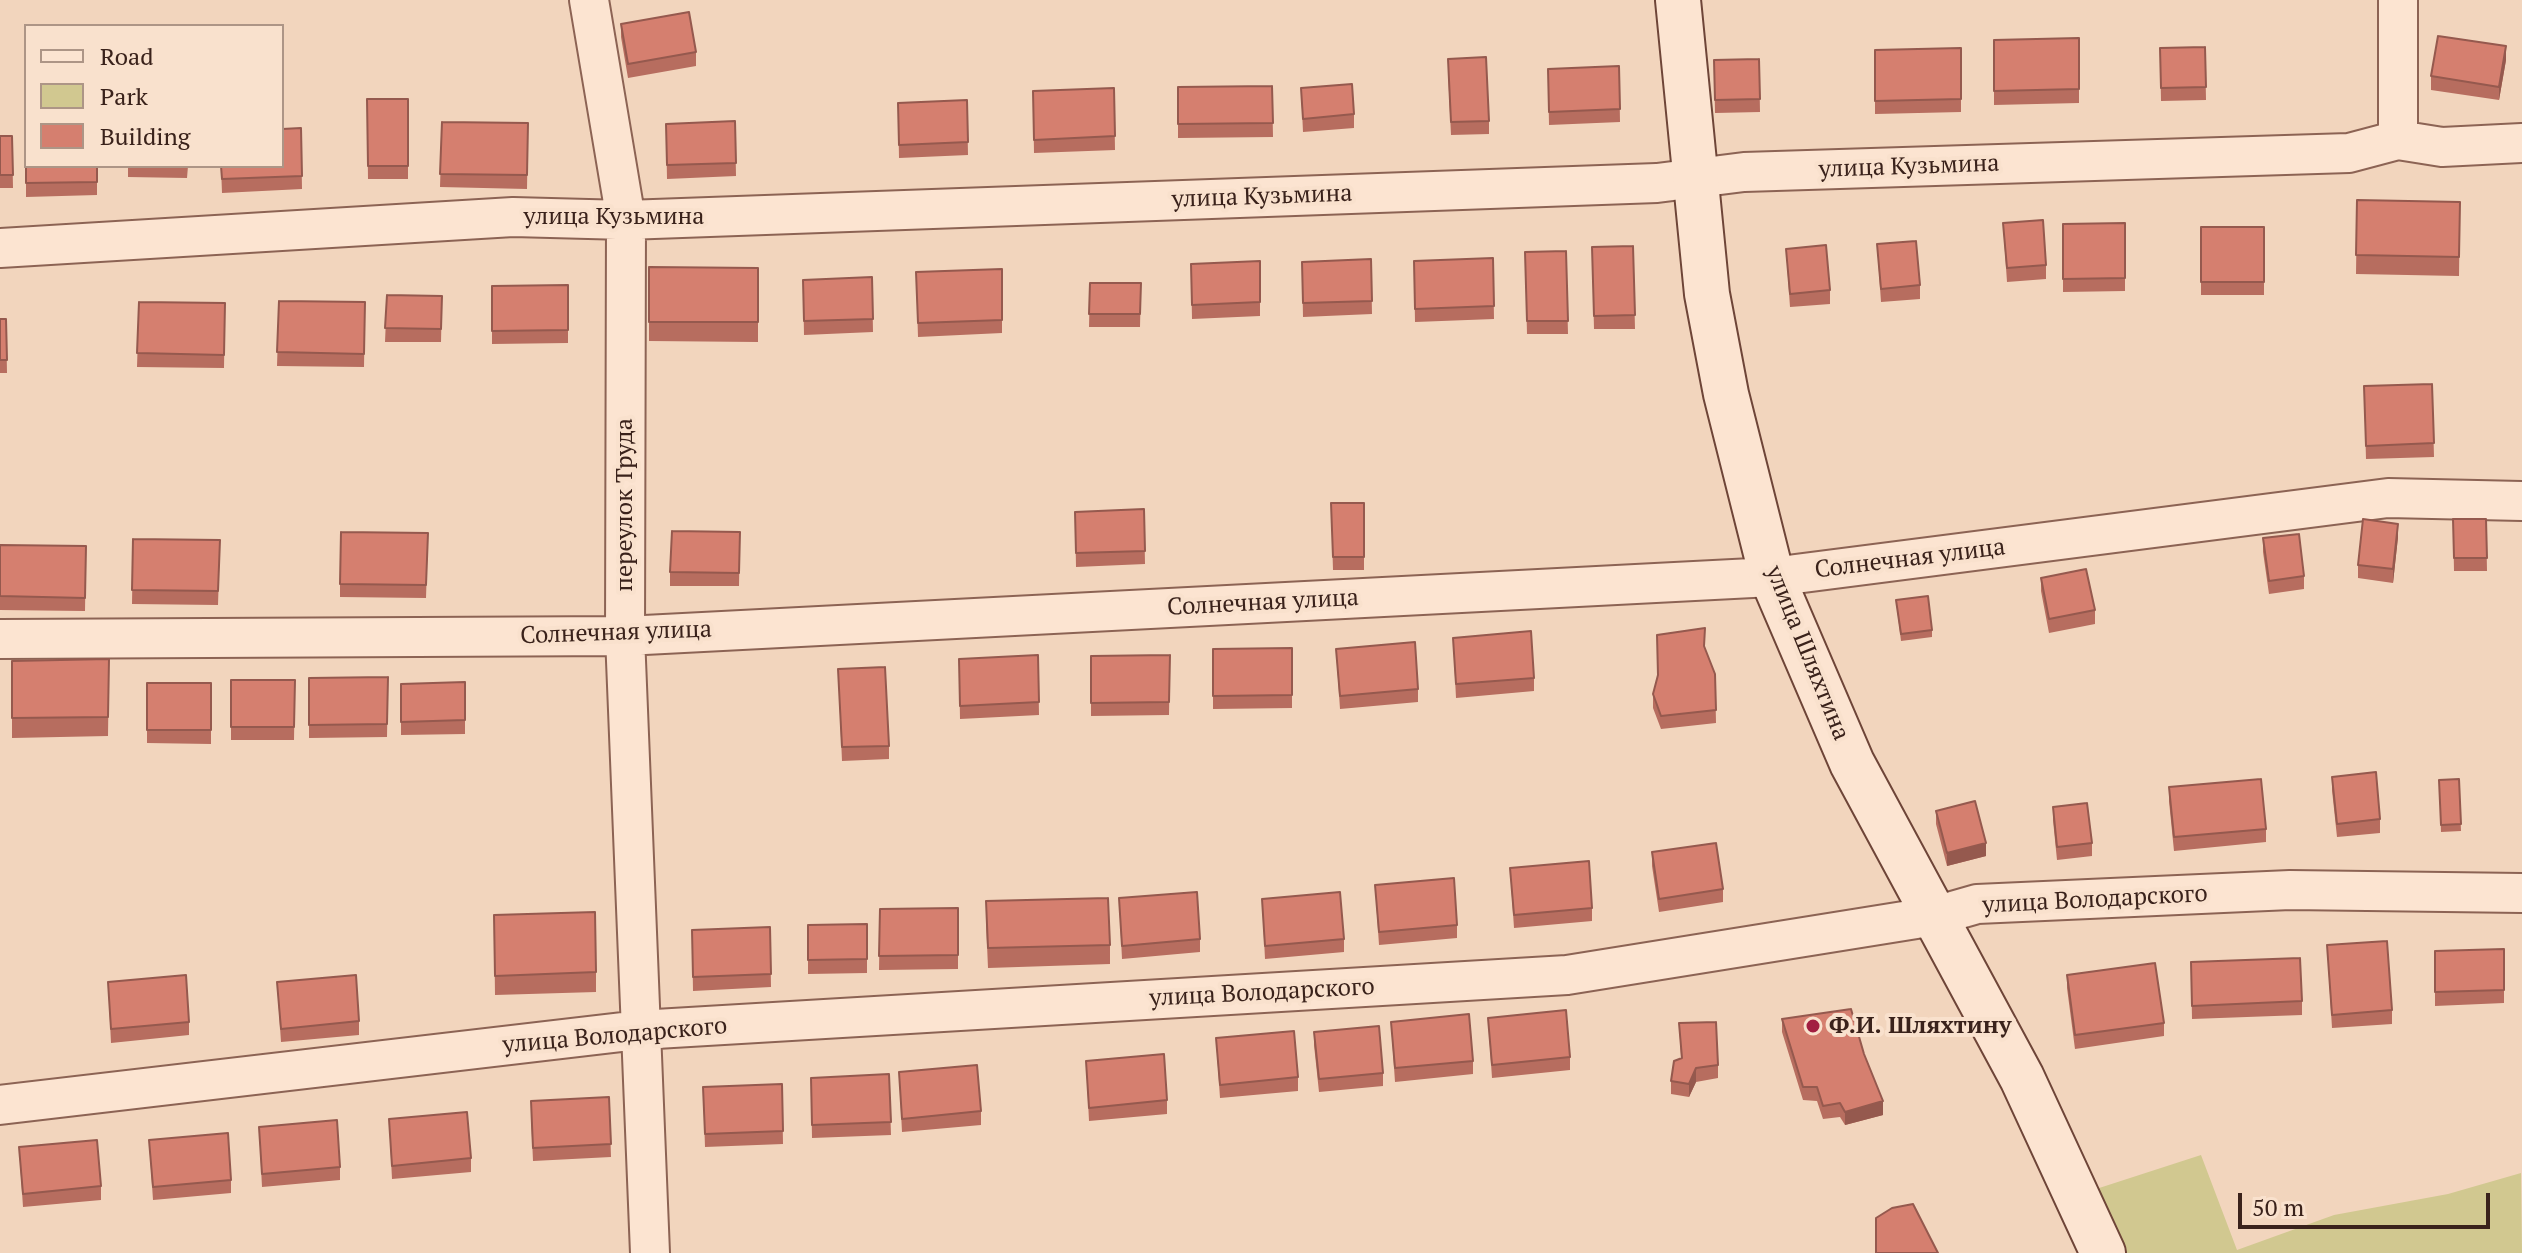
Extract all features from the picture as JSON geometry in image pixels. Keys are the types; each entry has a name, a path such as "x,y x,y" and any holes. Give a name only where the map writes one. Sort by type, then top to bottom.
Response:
{"main road":[{"name":"улица Шляхтина","path":"1678,0 1707,294 1726,394 1772,577 1852,763 2022,1078 2103,1253"}],"street":[{"name":"переулок Труда","path":"589,0 626,220 625,636 650,1253"},
{"path":"2398,0 2398,140"},
{"name":"улица Кузьмина","path":"0,248 513,217 626,220 1657,183 1744,172 2349,153 2398,140 2442,147 2522,143"},
{"name":"Солнечная улица","path":"0,639 625,636 1772,577 2388,498 2522,501"},
{"name":"улица Володарского","path":"0,1105 639,1030 1567,975 1935,916 1977,904 2274,891 2522,893"}],"green space":[{"path":"2201,1155 2237,1250 2334,1215 2448,1194 2521,1173 2522,1253 2127,1253 2093,1190"}],"building":[{"path":"689,12 696,52 628,64 621,24"},
{"path":"2438,36 2506,46 2499,87 2431,76"},
{"path":"2079,38 2079,89 1994,91 1994,40"},
{"path":"2205,47 2206,87 2161,88 2160,48"},
{"path":"1961,48 1961,99 1875,101 1875,50"},
{"path":"1486,57 1489,121 1451,122 1448,59"},
{"path":"1759,59 1760,99 1715,100 1714,60"},
{"path":"1619,66 1620,109 1549,112 1548,69"},
{"path":"1352,84 1354,114 1303,119 1301,88"},
{"path":"1272,86 1273,123 1178,124 1178,87"},
{"path":"1114,88 1115,136 1034,140 1033,91"},
{"path":"367,99 408,99 408,166 368,166"},
{"path":"967,100 968,142 899,145 898,103"},
{"path":"735,121 736,163 667,165 666,124"},
{"path":"442,122 528,123 527,175 440,174"},
{"path":"301,128 302,176 222,179 221,168 284,168 284,129"},
{"path":"0,136 12,136 13,175 0,175"},
{"path":"26,168 97,168 97,182 26,183"},
{"path":"2357,200 2460,202 2459,257 2356,255"},
{"path":"2043,220 2046,265 2007,268 2003,223"},
{"path":"2125,223 2125,278 2063,279 2063,224"},
{"path":"2201,227 2264,227 2264,282 2201,282"},
{"path":"1916,241 1920,285 1881,289 1877,244"},
{"path":"1826,245 1830,290 1790,294 1786,249"},
{"path":"1633,246 1635,315 1594,316 1592,247"},
{"path":"1566,251 1568,321 1527,321 1525,252"},
{"path":"1493,258 1494,306 1415,309 1414,261"},
{"path":"1371,259 1372,301 1303,303 1302,262"},
{"path":"1260,261 1260,302 1192,305 1191,264"},
{"path":"649,267 758,268 758,322 649,322"},
{"path":"1002,269 1002,320 918,323 916,272"},
{"path":"872,277 873,319 804,321 803,280"},
{"path":"1090,283 1141,283 1140,314 1089,314"},
{"path":"568,285 568,330 492,331 492,286"},
{"path":"387,295 442,296 441,329 385,328"},
{"path":"279,301 365,302 364,354 277,352"},
{"path":"139,302 225,303 224,355 137,353"},
{"path":"0,319 6,319 7,360 0,360"},
{"path":"2432,384 2434,443 2366,446 2364,386"},
{"path":"1331,503 1364,503 1364,557 1333,557"},
{"path":"1144,509 1145,551 1076,553 1075,512"},
{"path":"2363,519 2398,524 2393,569 2358,565"},
{"path":"2453,519 2486,519 2487,558 2454,558"},
{"path":"672,531 740,532 739,573 670,572"},
{"path":"341,532 428,533 426,585 340,584"},
{"path":"2299,534 2304,576 2269,581 2263,538"},
{"path":"133,539 220,540 218,591 132,590"},
{"path":"0,545 86,546 85,598 0,596"},
{"path":"2086,569 2095,610 2049,619 2041,578"},
{"path":"1928,596 1932,630 1901,634 1896,600"},
{"path":"1705,628 1704,646 1715,674 1716,710 1661,716 1653,694 1658,675 1657,635"},
{"path":"1531,631 1534,678 1456,684 1453,638"},
{"path":"1415,642 1418,689 1340,696 1336,649"},
{"path":"1292,648 1292,695 1213,696 1213,649"},
{"path":"1038,655 1039,702 960,706 959,659"},
{"path":"1170,655 1169,702 1091,703 1091,656"},
{"path":"109,659 108,717 12,718 12,661"},
{"path":"885,667 889,746 842,747 838,669"},
{"path":"388,677 387,724 309,725 309,678"},
{"path":"231,680 295,680 294,727 231,727"},
{"path":"465,682 465,720 401,722 401,684"},
{"path":"147,683 211,683 211,730 147,730"},
{"path":"2376,772 2380,819 2337,824 2332,777"},
{"path":"2261,779 2266,829 2174,837 2169,787"},
{"path":"2459,779 2461,824 2441,825 2439,780"},
{"path":"1975,801 1986,843 1947,853 1936,811"},
{"path":"2087,803 2092,843 2057,847 2053,807"},
{"path":"1716,843 1723,889 1659,899 1652,852"},
{"path":"1589,861 1592,908 1514,915 1510,868"},
{"path":"1454,878 1457,925 1379,932 1375,885"},
{"path":"1197,892 1200,939 1122,946 1119,898"},
{"path":"1340,892 1344,939 1265,946 1262,899"},
{"path":"1108,898 1110,945 988,948 986,901"},
{"path":"958,908 958,955 879,956 880,909"},
{"path":"595,912 596,972 495,976 494,915"},
{"path":"867,924 867,959 808,960 808,925"},
{"path":"770,927 771,974 693,977 692,930"},
{"path":"2387,941 2392,1010 2332,1015 2327,945"},
{"path":"2504,949 2504,990 2435,992 2435,951"},
{"path":"2300,958 2302,1001 2192,1006 2191,962"},
{"path":"2155,963 2164,1023 2075,1035 2067,975"},
{"path":"186,975 189,1022 111,1029 108,982"},
{"path":"356,975 359,1021 281,1029 277,982"},
{"path":"1851,1009 1864,1054 1883,1101 1845,1112 1840,1103 1823,1106 1817,1087 1803,1087 1782,1019"},
{"path":"1566,1010 1570,1057 1492,1065 1488,1018"},
{"path":"1469,1014 1473,1061 1395,1068 1391,1022"},
{"path":"1716,1022 1718,1065 1696,1068 1689,1084 1671,1081 1674,1061 1682,1058 1679,1023"},
{"path":"1379,1026 1383,1073 1319,1079 1314,1032"},
{"path":"1294,1031 1298,1077 1220,1085 1216,1038"},
{"path":"1164,1054 1167,1100 1089,1108 1086,1061"},
{"path":"977,1065 981,1111 902,1119 899,1072"},
{"path":"889,1074 891,1122 812,1125 811,1078"},
{"path":"782,1084 783,1131 705,1134 703,1087"},
{"path":"609,1097 611,1144 533,1148 531,1101"},
{"path":"467,1112 471,1158 392,1166 389,1119"},
{"path":"337,1120 340,1167 262,1174 259,1127"},
{"path":"228,1133 231,1180 153,1187 149,1140"},
{"path":"97,1140 101,1186 23,1194 19,1147"},
{"path":"1913,1204 1938,1253 1876,1253 1876,1218 1892,1208"}],"place":[{"name":"Ф.И. Шляхтину","path":"1813,1026"}]}
